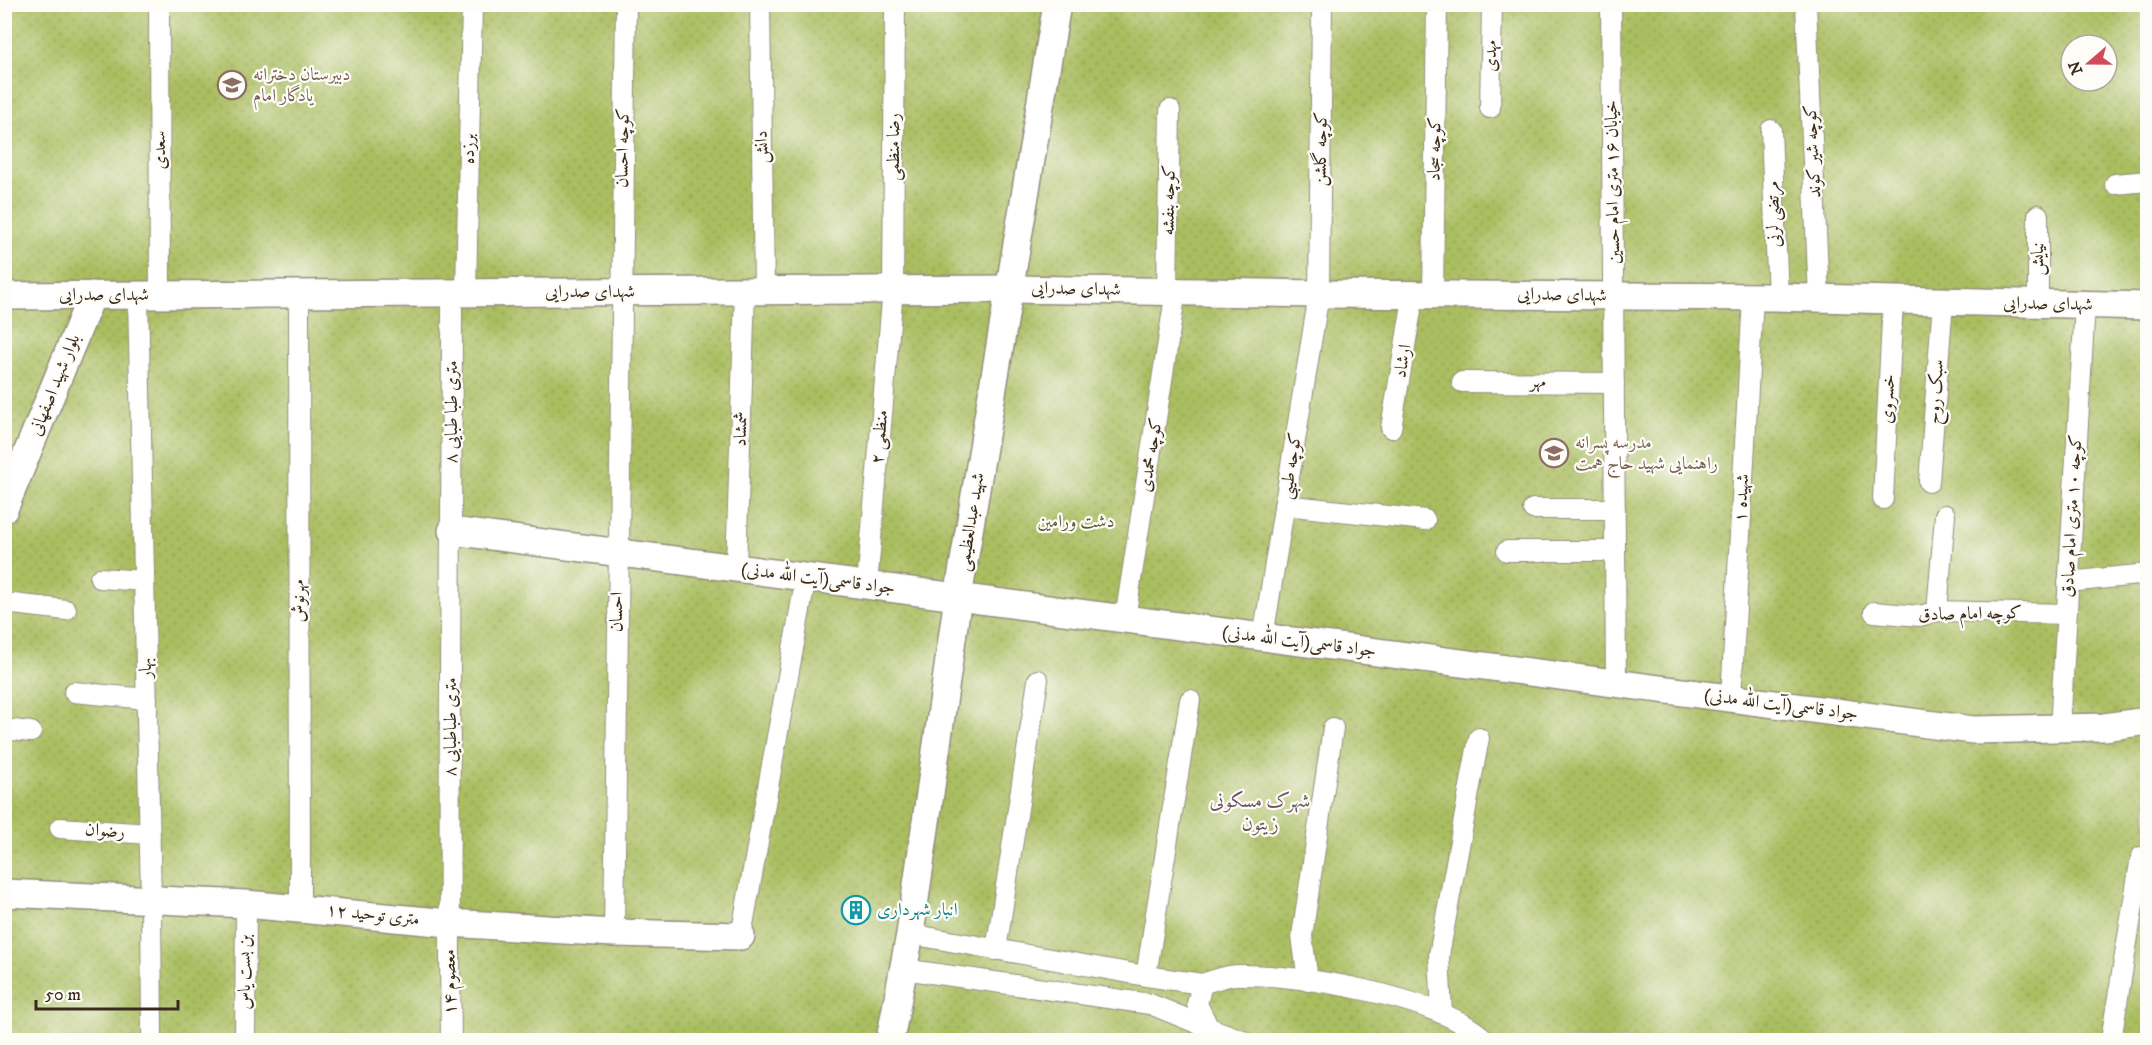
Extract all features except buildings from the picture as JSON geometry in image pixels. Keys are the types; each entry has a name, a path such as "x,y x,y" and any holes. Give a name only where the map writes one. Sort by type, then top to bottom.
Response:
{"street":[{"name":"سعدی","path":"149,295 159,4"},
{"name":"برزده","path":"459,293 472,4"},
{"name":"کوچه احسان","path":"621,291 626,4"},
{"name":"دانش","path":"755,291 760,4"},
{"name":"رضا منظمی","path":"893,289 895,4"},
{"name":"شهید عبدالعظیمی","path":"890,1041 910,934 958,597 1057,4"},
{"name":"کوچه گلشن","path":"1319,294 1322,4"},
{"name":"کوچه سجاد","path":"1424,293 1437,4"},
{"name":"مهدی","path":"1490,108 1492,4"},
{"name":"خیابان ۱۶ متری امام حسین","path":"1611,4 1616,683"},
{"name":"کوچه شیر کوند","path":"1806,4 1819,298"},
{"name":"کوچه بنفشه","path":"1170,111 1172,291"},
{"name":"مرتضی لرنی","path":"1765,297 1771,130"},
{"path":"2115,184 2148,181"},
{"name":"نیایش","path":"2038,215 2038,304"},
{"name":"منظمی ۲","path":"867,585 893,289"},
{"name":"شهدای صدرایی","path":"4,296 1010,289 1765,297 2085,305 2147,310"},
{"name":"احسان","path":"614,933 621,291"},
{"name":"شمشاد","path":"736,568 755,291"},
{"name":"کوچه محمدی","path":"1125,619 1172,291"},
{"name":"۸ متری طبا طبایی","path":"452,531 459,293"},
{"name":"ارشاد","path":"1391,428 1424,293"},
{"name":"مهرنوش","path":"299,294 300,908"},
{"name":"کوچه طیبی","path":"1263,637 1319,294"},
{"name":"بلوار شهید اصفهانی","path":"4,508 92,295"},
{"name":"بهار","path":"149,295 144,581 152,1041"},
{"name":"شهیده ۱","path":"1731,698 1765,297"},
{"name":"خسروی","path":"1883,499 1893,300"},
{"name":"سبک روح","path":"1929,482 1943,301"},
{"name":"کوچه ۱۰ متری امام صادق","path":"2060,728 2085,305"},
{"name":"مهر","path":"1462,382 1614,383"},
{"path":"1284,505 1425,520"},
{"path":"1533,509 1615,509"},
{"path":"1937,611 1945,515"},
{"name":"جواد قاسمی(آیت الله مدنی)","path":"452,531 1973,730 2104,727 2148,721"},
{"name":"۸ متری طباطبایی","path":"449,923 452,531"},
{"path":"1507,552 1615,551"},
{"path":"2068,582 2148,574"},
{"path":"741,936 806,577"},
{"path":"100,578 144,581"},
{"path":"4,603 66,610"},
{"name":"کوچه امام صادق","path":"1874,612 1920,616 1937,611 2066,614"},
{"path":"996,950 1038,680"},
{"path":"74,692 147,699"},
{"path":"1146,976 1190,700"},
{"path":"1308,981 1302,936 1333,728"},
{"path":"4,729 31,732"},
{"path":"1443,1013 1439,955 1479,738"},
{"name":"رضوان","path":"60,828 150,834"},
{"path":"2111,1041 2141,857 2148,858"},
{"name":"۱۲ متری توحید","path":"4,893 246,904 449,923 614,933 741,936"},
{"name":"بن بست یاس","path":"245,1041 246,904"},
{"name":"۱۴ معصوم","path":"449,923 451,1041"},
{"path":"910,934 1202,984 1235,975 1277,977 1363,989 1443,1013 1470,1026 1482,1036 1480,1041"},
{"path":"903,969 1150,1004 1242,1041"},
{"path":"1202,984 1197,1004 1209,1028"}],"green space":[{"name":"دشت ورامین","path":"5,5 2147,5 2147,1040 5,1040"}],"place":[{"name":"دبیرستان دخترانه یادگار امام","path":"232,85"},
{"name":"مدرسه پسرانه راهنمایی شهید حاج همت","path":"1554,453"},
{"name":"انبار شهرداری","path":"856,910"}],"district":[{"name":"شهرک مسکونی زیتون","path":"1260,812"}]}
